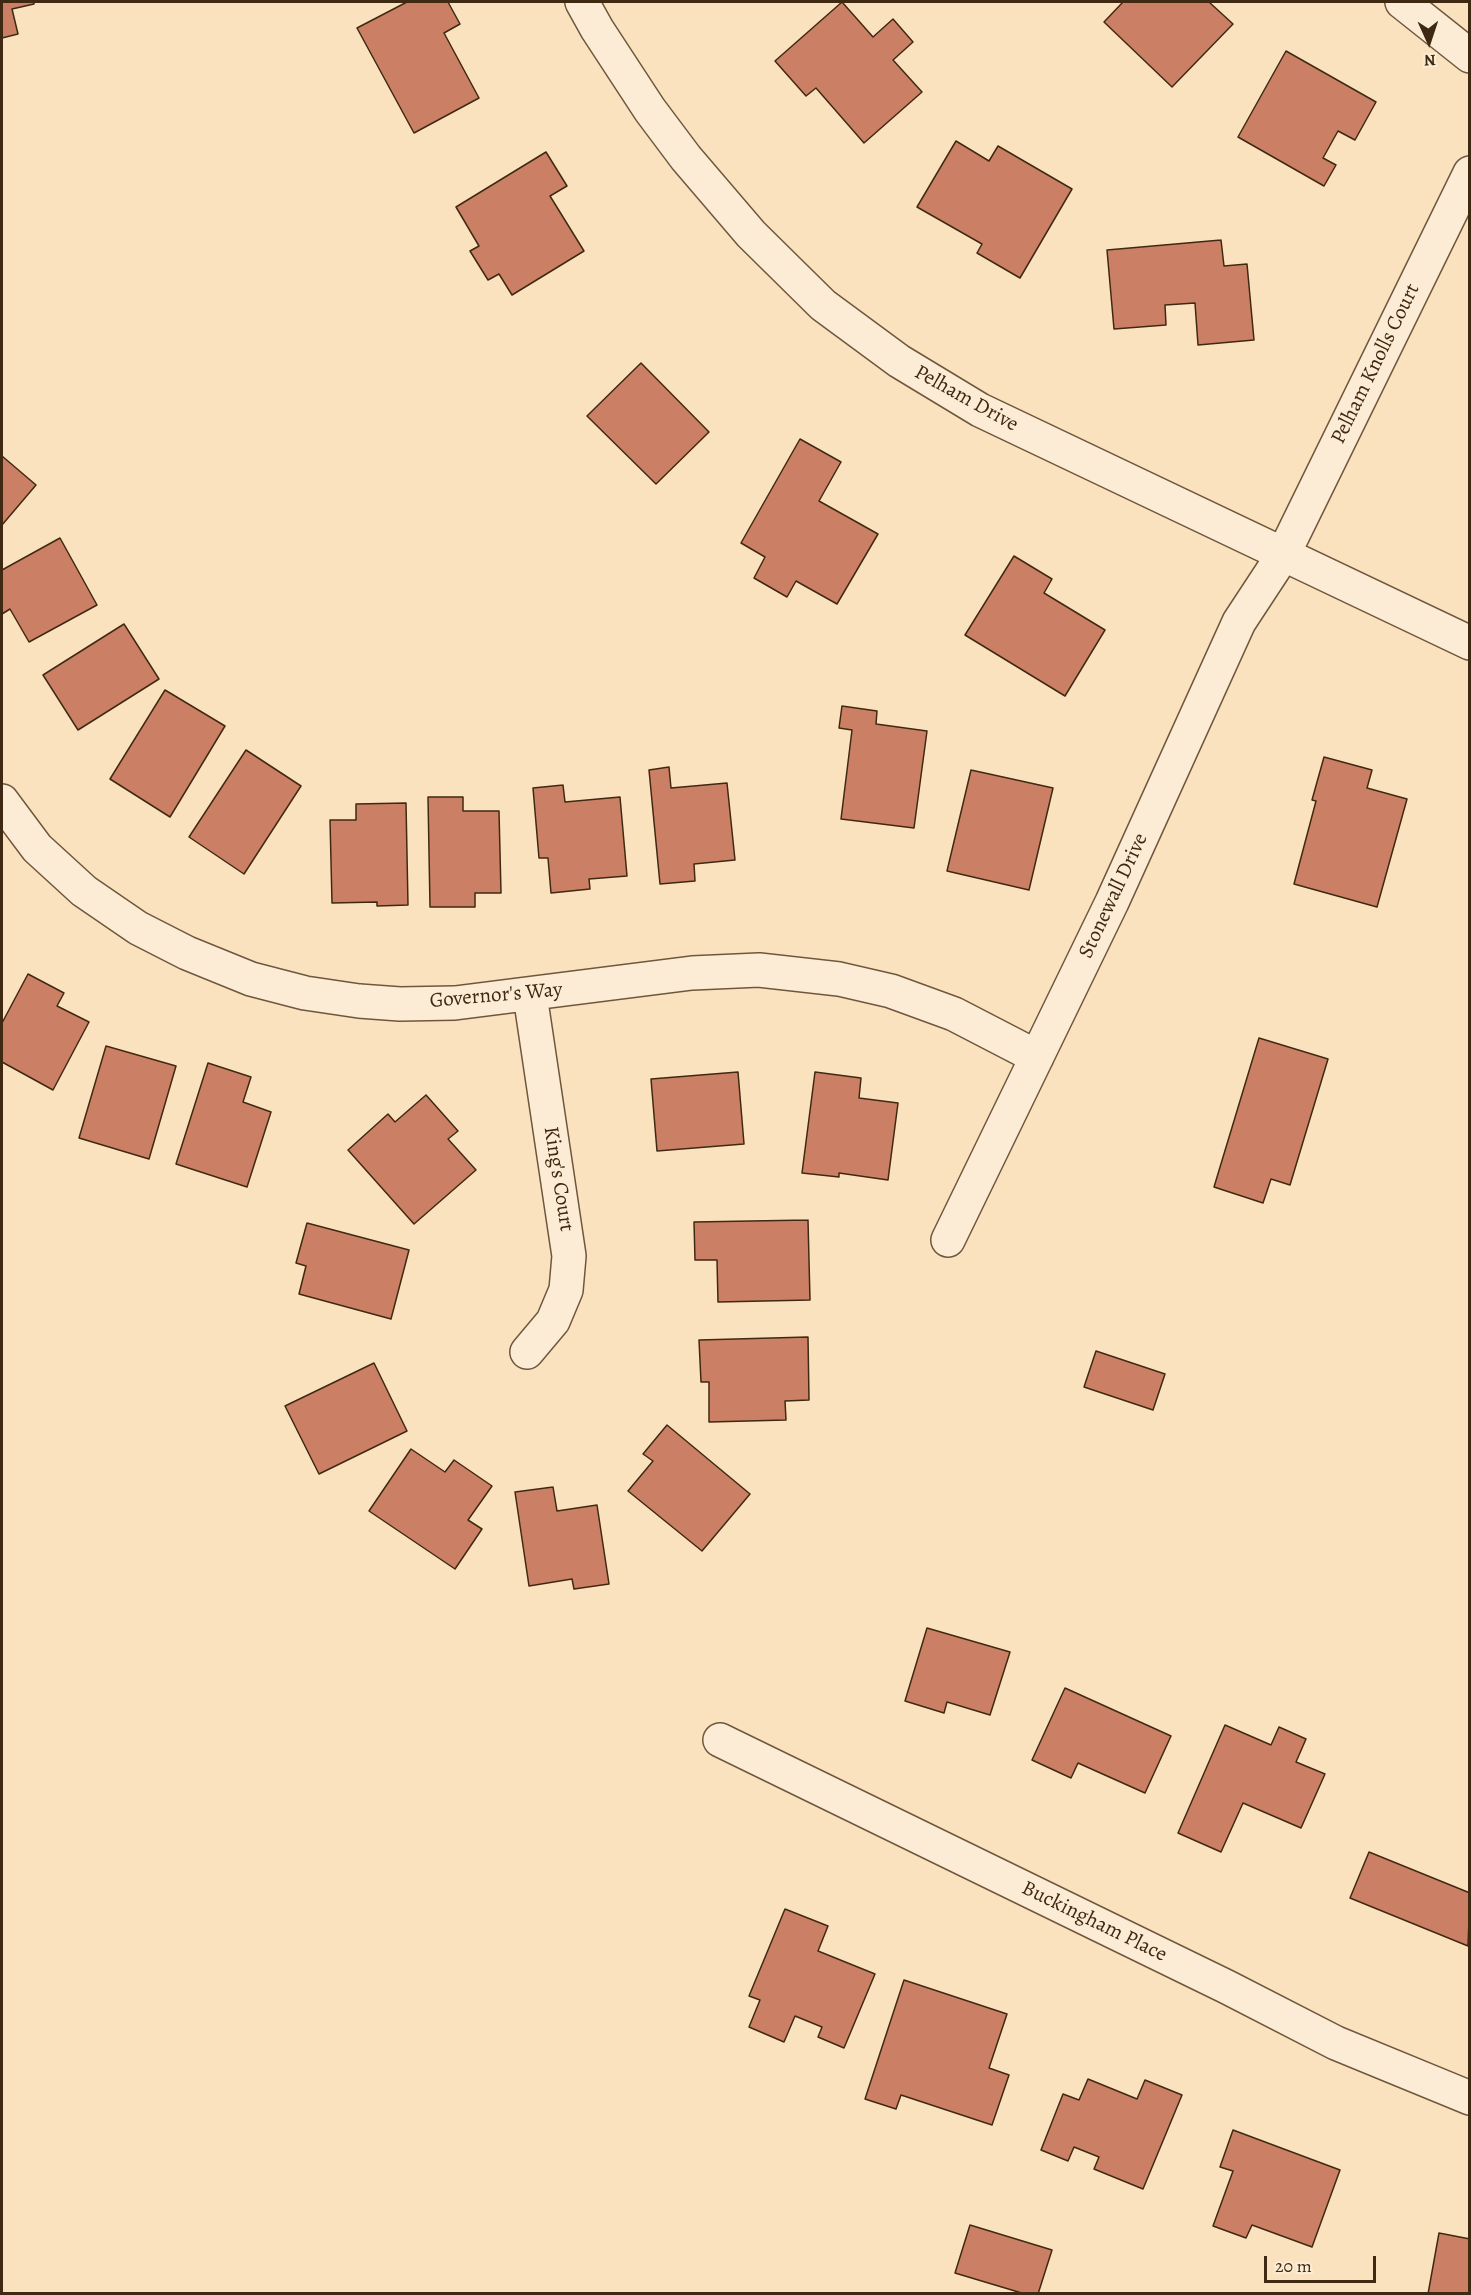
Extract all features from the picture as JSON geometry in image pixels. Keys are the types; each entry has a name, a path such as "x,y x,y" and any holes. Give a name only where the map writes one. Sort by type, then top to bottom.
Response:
{"street":[{"name":"Pelham Drive","path":"582,2 644,101 686,158 751,234 823,305 898,361 980,411 1470,643"},
{"path":"1402,2 1470,56"},
{"name":"Pelham Knolls Court","path":"1283,555 1470,173"},
{"name":"Stonewall Drive","path":"948,1240 1117,891 1239,622 1283,555"},
{"name":"Governor's Way","path":"2,801 37,848 84,891 138,928 187,953 251,979 305,993 400,1004 455,1003 692,973 759,970 839,979 891,991 954,1014 1038,1057"},
{"name":"King's Court","path":"526,1352 553,1321 566,1290 569,1256 530,995"},
{"name":"Buckingham Place","path":"720,1740 1216,1981 1336,2043 1470,2098"}],"building":[{"path":"2,2 34,2 34,4 12,9 18,34 2,38"},
{"path":"407,2 448,2 460,24 444,33 479,98 414,133 357,28"},
{"path":"842,2 873,37 893,19 913,42 893,60 922,92 864,143 816,88 806,96 775,61"},
{"path":"1123,2 1209,2 1233,24 1172,87 1104,22"},
{"path":"1286,51 1376,102 1355,140 1338,131 1323,158 1336,165 1324,186 1238,137"},
{"path":"956,141 989,161 998,146 1072,189 1020,278 977,253 982,244 917,207"},
{"path":"546,152 567,186 550,196 584,251 512,295 499,274 488,280 470,251 479,246 456,207"},
{"path":"1221,240 1224,266 1247,264 1254,340 1198,345 1195,303 1165,305 1166,325 1114,329 1107,250"},
{"path":"641,363 709,432 656,484 587,416"},
{"path":"800,439 841,462 819,501 878,534 837,604 796,581 787,597 754,578 765,557 741,543"},
{"path":"2,456 36,485 2,525"},
{"path":"60,538 97,605 29,642 10,609 2,614 2,570"},
{"path":"1014,556 1052,579 1044,593 1105,630 1065,696 965,635"},
{"path":"124,624 159,679 78,730 43,675"},
{"path":"165,690 225,726 170,817 110,779"},
{"path":"842,706 877,711 876,724 927,731 914,828 841,819 852,730 839,728"},
{"path":"246,750 301,786 244,874 189,837"},
{"path":"1324,757 1372,770 1367,788 1407,799 1377,907 1294,884 1316,801 1312,800"},
{"path":"669,767 671,788 727,783 735,860 694,864 695,881 660,884 649,770"},
{"path":"971,770 1053,788 1029,890 947,871"},
{"path":"563,785 565,802 620,797 627,876 589,879 590,889 551,893 548,858 539,858 533,788"},
{"path":"428,797 463,797 463,811 499,811 501,893 475,893 475,907 430,907"},
{"path":"406,803 408,905 377,906 377,902 332,903 330,820 356,820 356,804"},
{"path":"28,974 64,993 57,1006 89,1022 53,1090 2,1062 2,1023"},
{"path":"1259,1038 1328,1059 1290,1185 1271,1179 1263,1203 1214,1187"},
{"path":"106,1046 176,1066 149,1159 79,1138"},
{"path":"208,1063 251,1077 243,1102 271,1112 247,1187 176,1164"},
{"path":"738,1072 744,1144 657,1151 651,1079"},
{"path":"815,1072 861,1078 859,1098 898,1103 888,1180 839,1173 839,1177 802,1173"},
{"path":"426,1095 458,1131 448,1139 476,1170 414,1224 348,1150 388,1114 395,1122"},
{"path":"808,1220 810,1300 718,1302 717,1260 695,1260 694,1222"},
{"path":"307,1223 409,1250 391,1319 299,1294 306,1266 296,1263"},
{"path":"808,1337 809,1400 785,1401 786,1420 709,1422 709,1382 701,1382 699,1340"},
{"path":"1096,1351 1165,1374 1153,1410 1084,1387"},
{"path":"374,1363 407,1431 319,1474 285,1406"},
{"path":"667,1425 750,1494 702,1551 628,1491 653,1461 643,1454"},
{"path":"411,1449 445,1472 454,1460 492,1486 468,1520 482,1529 455,1569 369,1511"},
{"path":"553,1487 557,1511 597,1505 609,1584 574,1589 572,1579 529,1586 515,1492"},
{"path":"927,1628 1010,1652 990,1715 947,1702 944,1713 905,1701"},
{"path":"1065,1688 1171,1736 1145,1793 1078,1763 1071,1778 1032,1760"},
{"path":"1225,1725 1271,1745 1279,1727 1306,1739 1296,1762 1325,1774 1301,1828 1243,1803 1221,1852 1178,1833"},
{"path":"1369,1852 1470,1893 1468,1946 1350,1898"},
{"path":"785,1909 828,1926 818,1951 875,1974 844,2048 818,2037 822,2027 795,2016 784,2042 749,2027 760,2000 749,1996"},
{"path":"904,1980 1007,2014 989,2068 1009,2075 992,2125 901,2095 896,2109 865,2099"},
{"path":"1088,2079 1137,2099 1145,2080 1182,2095 1143,2189 1094,2169 1099,2157 1074,2147 1068,2161 1041,2150 1063,2094 1079,2100"},
{"path":"1233,2130 1340,2170 1312,2247 1252,2225 1246,2238 1213,2226 1233,2171 1220,2167"},
{"path":"970,2225 1052,2250 1038,2294 1025,2294 955,2273"},
{"path":"1439,2233 1470,2239 1470,2294 1428,2294"}]}
